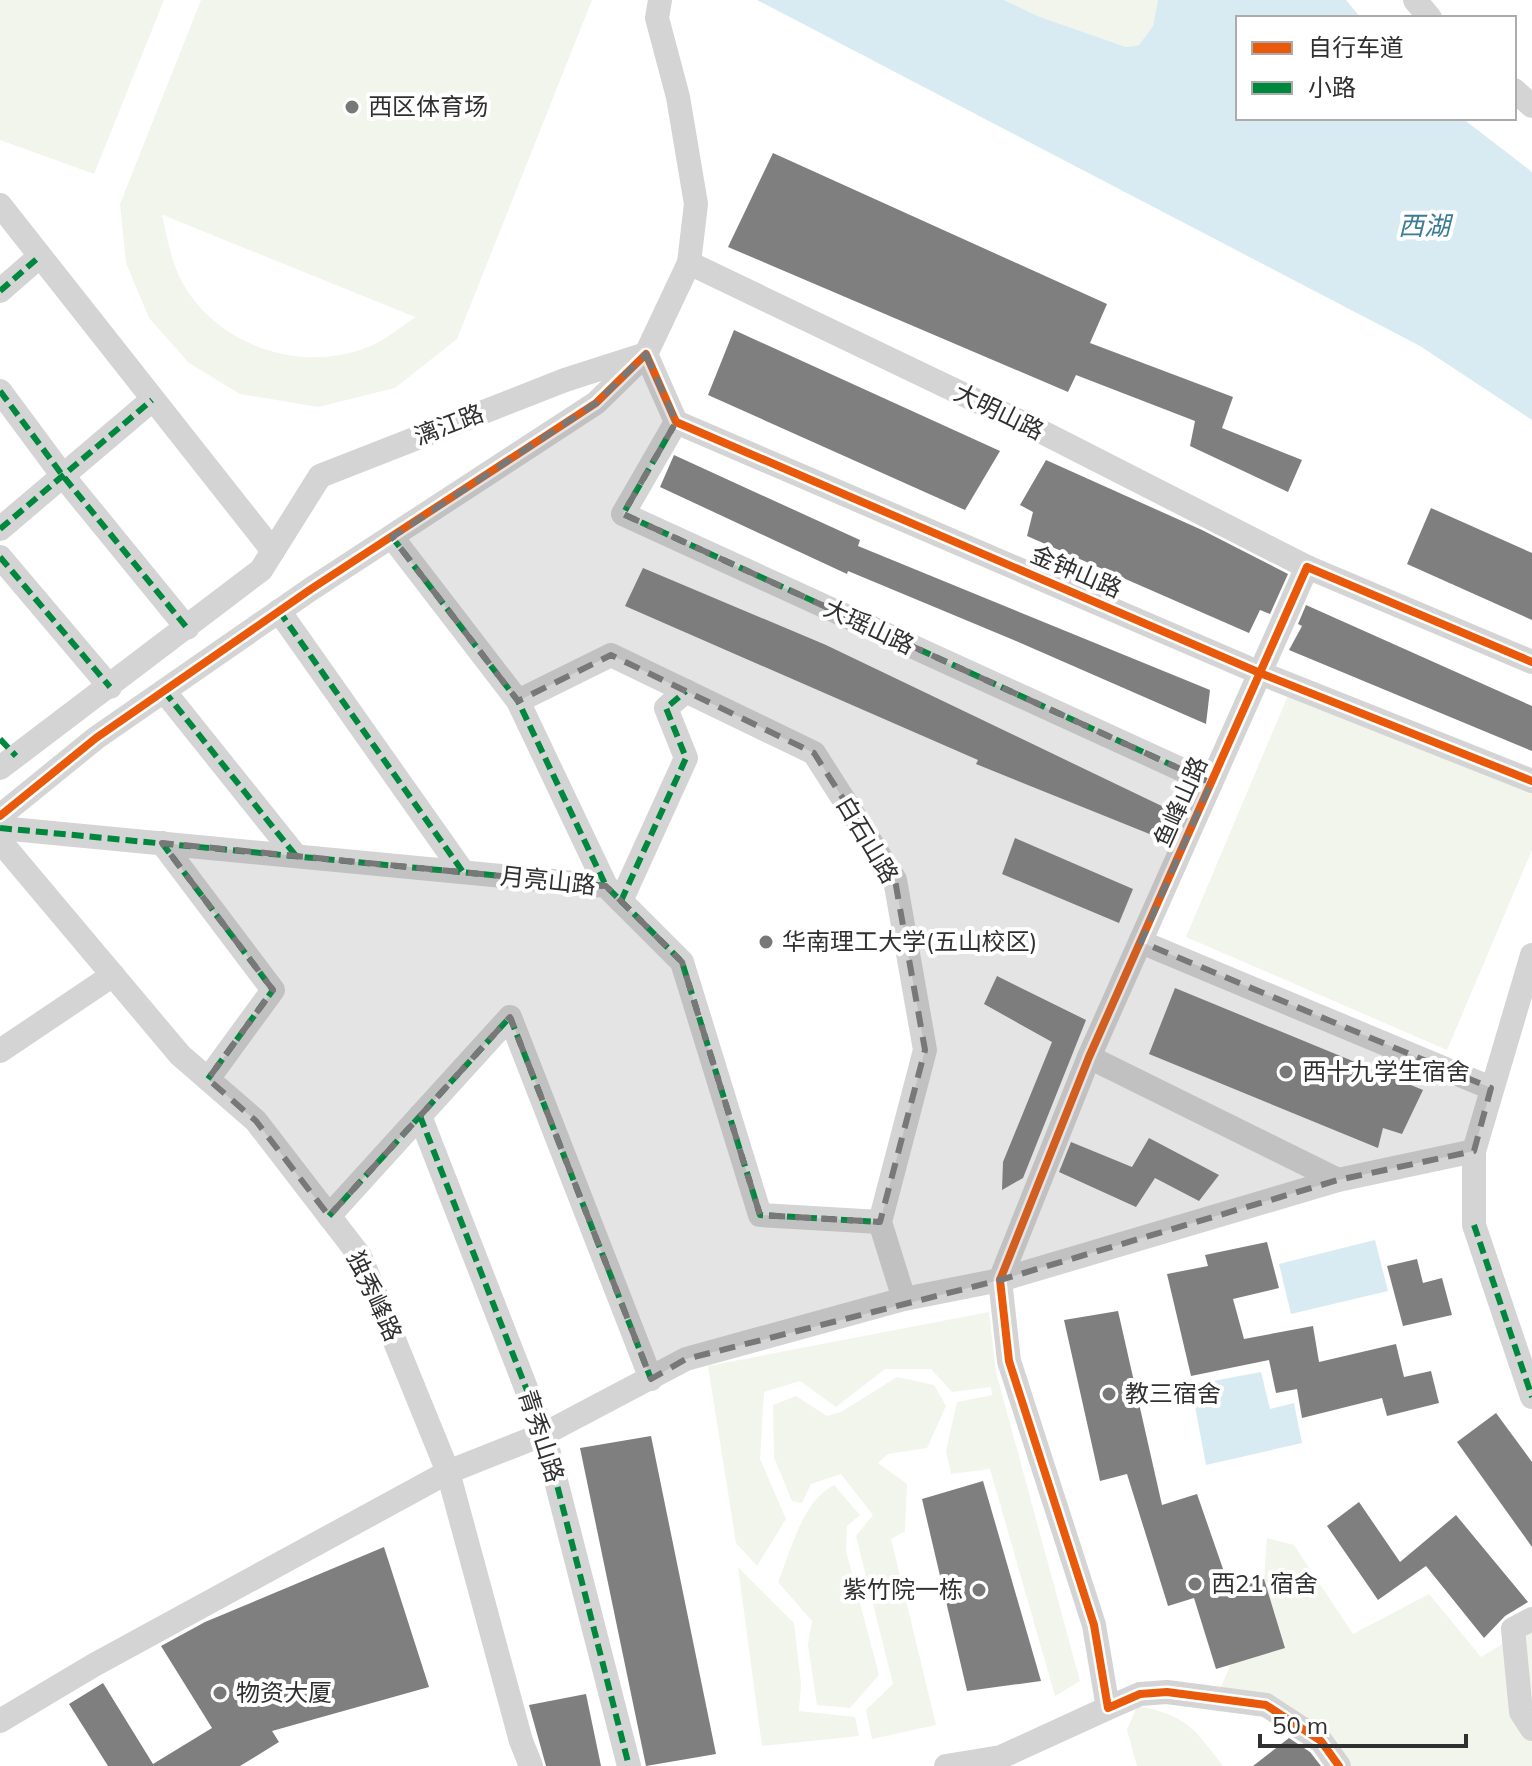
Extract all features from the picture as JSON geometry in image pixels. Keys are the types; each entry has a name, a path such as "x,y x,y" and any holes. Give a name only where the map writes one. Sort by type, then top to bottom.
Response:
{"street":[{"path":"0,816 96,738 279,611 596,403 646,354 689,263 696,204 678,97 657,18 660,0"},
{"path":"1415,0 1428,16"},
{"path":"1516,92 1532,106"},
{"path":"0,205 273,551"},
{"path":"0,291 39,257"},
{"name":"大明山路","path":"689,263 1046,434 1307,567"},
{"path":"646,354 676,422"},
{"name":"漓江路","path":"5,754 110,687 261,570 320,476 565,380 646,354"},
{"path":"0,391 63,476 187,628"},
{"path":"0,529 152,400"},
{"name":"金钟山路","path":"676,422 1260,673 1532,781"},
{"name":"大瑶山路","path":"676,422 623,514 1211,783"},
{"path":"392,537 518,701 614,894"},
{"path":"0,557 110,687"},
{"path":"1307,567 1532,662"},
{"name":"鱼峰山路","path":"1000,1280 1089,1057 1307,567"},
{"path":"279,611 463,872"},
{"name":"白石山路","path":"518,701 611,655 814,753 895,880 925,1050 880,1222"},
{"path":"164,691 296,856"},
{"path":"614,894 686,758 666,708 686,691"},
{"name":"月亮山路","path":"0,828 463,872 614,894 682,962 760,1215 880,1222"},
{"name":"独秀峰路","path":"0,841 180,1055 256,1121 360,1256 448,1472 531,1766"},
{"path":"162,843 273,990 208,1079"},
{"path":"1141,942 1491,1088"},
{"path":"1532,955 1474,1151 1474,1225 1532,1397"},
{"path":"0,1051 113,975"},
{"path":"329,1216 510,1017 651,1379"},
{"path":"1089,1057 1338,1180"},
{"name":"青秀山路","path":"420,1116 544,1434 629,1766"},
{"path":"0,1721 94,1665 448,1472 544,1434 686,1359 904,1299 1000,1280 1338,1180 1474,1151"},
{"path":"880,1222 904,1299"},
{"path":"1000,1280 1009,1361 1094,1625 1108,1708"},
{"path":"1532,1619 1513,1629 1521,1712 1532,1729"},
{"path":"946,1766 1001,1757 1140,1694 1167,1692 1266,1705 1321,1741 1339,1766"}],"highlighted area":[{"path":"646,354 676,422 623,514 1211,783 1141,942 1491,1088 1474,1151 1338,1180 1000,1280 686,1359 651,1379 510,1017 329,1216 256,1121 208,1079 273,990 162,843 606,886 682,962 760,1215 880,1222 925,1050 895,880 814,753 611,655 518,701 392,537 596,403"}],"shaded area":[{"path":"0,0 164,0 94,174 0,140"},
{"name":"西区体育场","path":"201,0 592,0 457,339 395,388 318,407 240,394 189,363 149,318 126,263 120,204","holes":["162,215 415,317 374,344 344,354 295,356 248,342 207,315 191,296 172,257"]},
{"path":"1004,0 1158,0 1153,26 1139,45 1126,47 1039,17"},
{"path":"1292,686 1532,790 1532,850 1447,1050 1186,937"},
{"path":"989,1312 996,1372 1080,1681 1055,1696 990,1469 951,1474 946,1451 957,1402 992,1395 991,1387 952,1392 931,1369 885,1369 836,1407 800,1381 764,1392 760,1459 786,1519 757,1566 736,1543 708,1366"},
{"path":"897,1377 934,1385 946,1406 927,1448 888,1454 878,1463 907,1484 905,1531 891,1539 936,1725 872,1739 866,1710 893,1684 856,1536 873,1515 841,1474 811,1484 802,1503 792,1501 774,1457 773,1405 796,1396 827,1416 841,1412"},
{"path":"834,1485 860,1515 847,1526 846,1551 879,1675 850,1708 817,1705 808,1645 812,1621 778,1582 806,1515 823,1492"},
{"path":"1267,1538 1294,1545 1353,1634 1429,1594 1481,1657 1532,1626 1532,1766 1347,1766 1220,1689 1231,1664 1285,1647 1264,1579"},
{"path":"738,1567 794,1623 801,1684 799,1711 855,1717 859,1736 762,1746"},
{"path":"1137,1706 1167,1714 1187,1725 1223,1766 1137,1766 1127,1730"}],"water":[{"name":"西湖","path":"757,0 1004,0 1040,17 1126,47 1139,45 1153,26 1158,0 1346,0 1359,16 1236,16 1236,120 1465,120 1532,172 1532,420 1420,346"},
{"path":"1375,1240 1388,1291 1291,1314 1279,1264"},
{"path":"1261,1372 1270,1409 1294,1403 1302,1443 1206,1465 1191,1385"}],"building":[{"path":"773,153 1107,304 1090,343 1233,397 1222,428 1302,460 1288,492 1190,446 1195,421 1076,375 1068,392 728,247"},
{"path":"734,330 1000,451 965,510 708,395"},
{"path":"674,455 860,540 858,546 1210,690 1206,724 1016,641 848,571 847,574 660,487"},
{"path":"1046,460 1202,530 1288,574 1270,614 1260,610 1249,633 1027,536 1033,512 1020,505"},
{"path":"1431,508 1532,553 1532,620 1407,564"},
{"path":"643,568 826,645 1168,809 1157,837 976,764 978,760 625,606"},
{"path":"1306,605 1532,706 1532,751 1289,650 1302,626 1298,624"},
{"path":"1015,838 1133,889 1119,923 1002,874"},
{"path":"997,976 1086,1020 1023,1178 1002,1190 1003,1162 1052,1042 984,1004"},
{"name":"西十九学生宿舍","path":"1175,988 1423,1090 1402,1134 1383,1128 1378,1148 1149,1054"},
{"path":"1149,1138 1219,1175 1199,1201 1155,1178 1136,1207 1059,1172 1071,1142 1132,1167"},
{"path":"1267,1242 1279,1288 1233,1299 1244,1339 1313,1326 1319,1362 1396,1344 1404,1377 1431,1371 1439,1403 1387,1416 1382,1398 1302,1418 1297,1389 1276,1393 1269,1360 1191,1376 1167,1274 1208,1266 1205,1255"},
{"path":"1417,1259 1423,1283 1442,1278 1452,1315 1403,1326 1387,1266"},
{"path":"1118,1311 1162,1505 1197,1494 1230,1589 1264,1579 1285,1648 1216,1669 1194,1598 1168,1606 1127,1474 1100,1481 1064,1320"},
{"path":"1496,1413 1532,1462 1532,1547 1457,1442"},
{"path":"651,1436 716,1754 646,1766 580,1448"},
{"name":"紫竹院一栋","path":"983,1481 1041,1681 967,1691 922,1499"},
{"path":"1359,1502 1400,1562 1456,1515 1528,1602 1505,1616 1484,1638 1426,1566 1378,1600 1327,1526"},
{"path":"384,1547 429,1687 272,1731 279,1742 240,1766 108,1766 69,1704 103,1683 153,1764 212,1728 161,1646 205,1622"},
{"path":"586,1694 601,1766 546,1766 529,1705"},
{"path":"1289,1738 1310,1752 1321,1766 1253,1766"}],"marked path":[{"path":"0,291 39,257"},
{"path":"0,391 63,476 187,628"},
{"path":"0,529 152,400"},
{"path":"676,422 623,514 1211,783"},
{"path":"392,537 518,701 606,886"},
{"path":"0,557 110,687"},
{"path":"279,611 463,872"},
{"path":"164,691 296,856"},
{"path":"621,901 686,758 666,708 686,691"},
{"path":"0,739 16,756"},
{"path":"0,828 606,886 682,962 760,1215 880,1222"},
{"path":"162,843 273,990 208,1079"},
{"path":"329,1216 510,1017 651,1379"},
{"path":"420,1116 544,1434 629,1766"},
{"path":"1474,1225 1532,1397"}],"cycle path":[{"path":"0,816 96,738 311,589 596,403 646,354 676,422 1260,673 1532,781"},
{"path":"1339,1766 1321,1741 1266,1705 1167,1692 1140,1694 1108,1708 1094,1625 1009,1361 1000,1280 1089,1057 1307,567 1532,662"}],"place":[{"name":"西区体育场","path":"352,107"},
{"name":"华南理工大学(五山校区)","path":"766,942"},
{"name":"西十九学生宿舍","path":"1286,1072"},
{"name":"教三宿舍","path":"1109,1394"},
{"name":"西21 宿舍","path":"1195,1584"},
{"name":"紫竹院一栋","path":"979,1590"},
{"name":"物资大厦","path":"220,1693"}]}
